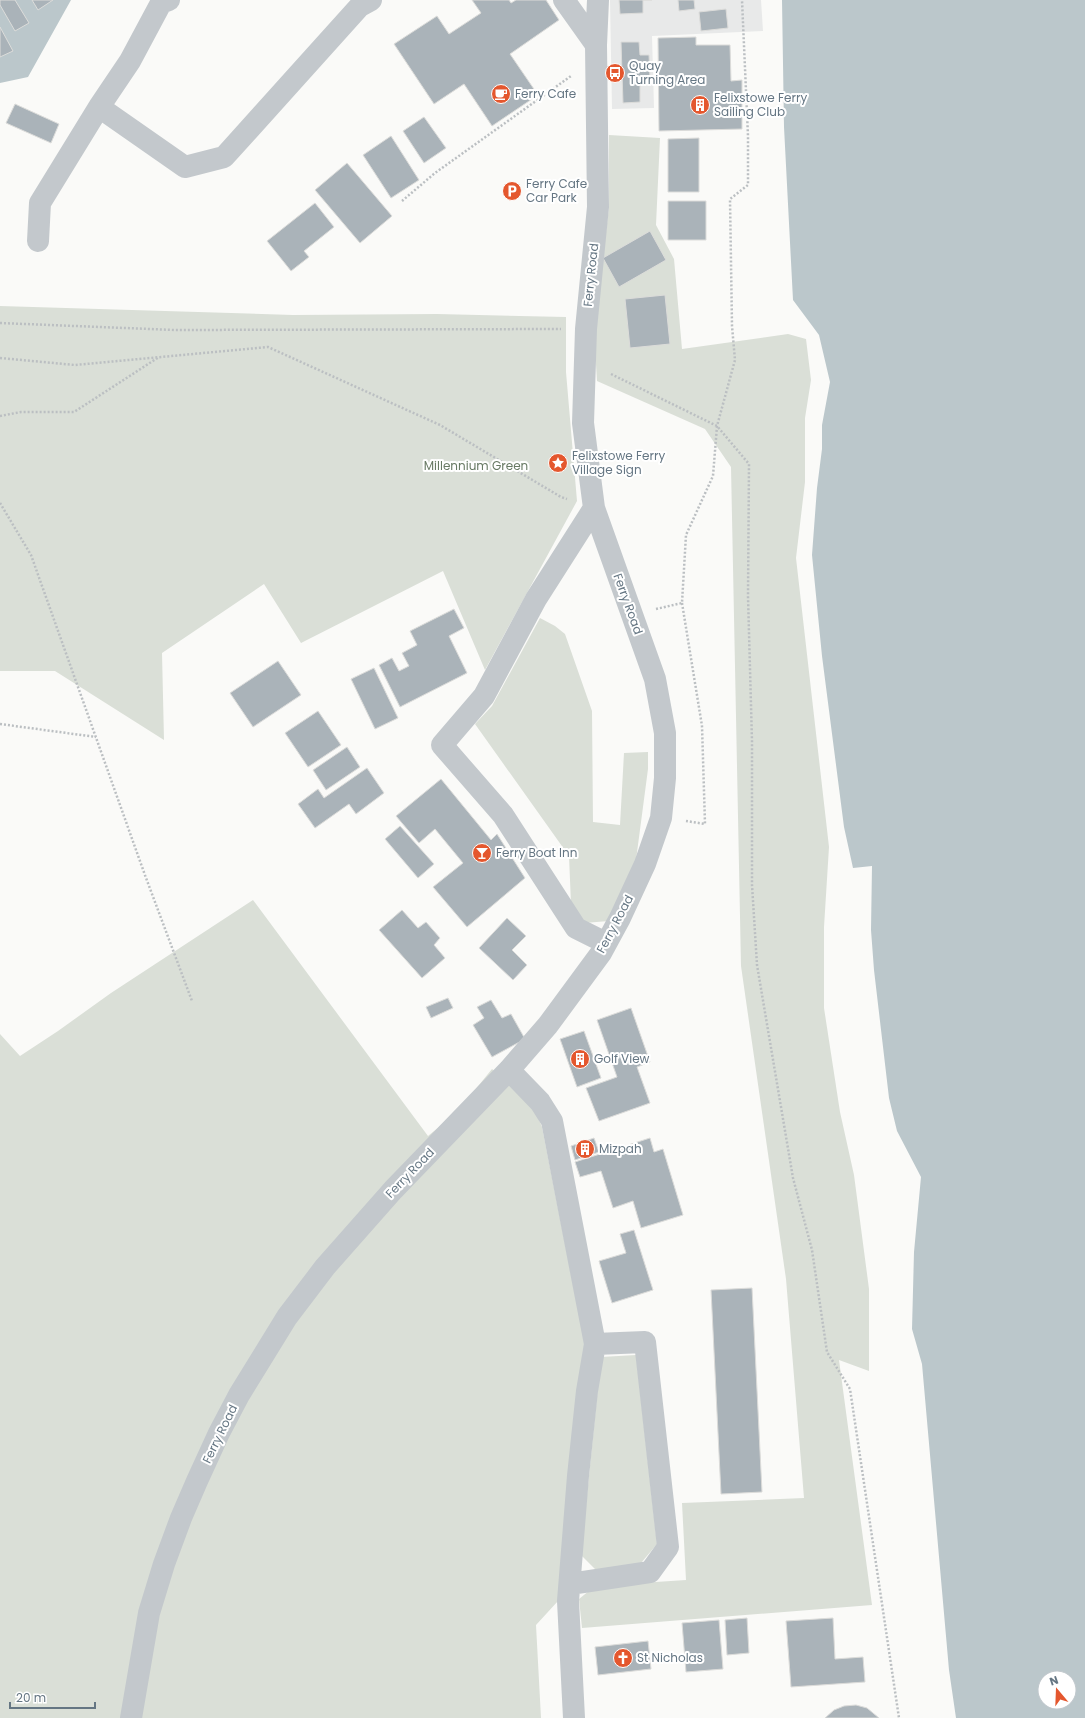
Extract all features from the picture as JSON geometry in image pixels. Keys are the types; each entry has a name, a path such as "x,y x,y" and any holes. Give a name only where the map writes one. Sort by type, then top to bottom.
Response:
{"street":[{"path":"564,0 596,52"},
{"name":"Ferry Road","path":"131,1718 149,1613 164,1564 197,1481 219,1433 239,1395 287,1317 325,1267 393,1190 509,1070 548,1024 600,953 620,918 645,864 661,818 665,778 665,733 655,679 594,508 583,423 586,329 598,207 596,52 598,0"},
{"path":"38,242 40,203 99,107 130,62 164,1"},
{"path":"99,107 184,166 224,157 361,2"},
{"path":"594,508 536,600 484,696 442,745 503,815 576,928 606,943"},
{"path":"509,1070 540,1102 552,1121 595,1344 587,1391 578,1476 568,1601 574,1718"},
{"path":"570,1584 650,1572 668,1547 645,1342 595,1344"}],"path":[{"path":"705,824 702,726 682,603 686,535 713,476 718,426 735,360 732,326 730,199 748,185 748,136 742,0"},
{"path":"402,201 435,173 596,52"},
{"path":"0,323 175,330 586,329"},
{"path":"0,358 75,365 268,347 440,425 561,497 594,508"},
{"path":"0,416 21,412 74,412 160,357"},
{"path":"610,374 718,426 749,464 748,596 752,741 752,885 757,966 793,1178 812,1250 826,1352 850,1389 899,1718"},
{"path":"0,503 31,556 146,878 192,1001"},
{"path":"632,616 645,611 682,603"},
{"path":"0,724 96,737"}],"shaded area":[{"path":"0,0 71,0 28,77 0,83"},
{"path":"610,0 761,0 763,31 652,36 654,108 612,109"},
{"path":"782,0 1085,0 1085,1718 956,1718 949,1670 922,1364 912,1329 914,1252 921,1177 897,1131 889,1098 874,970 871,930 872,866 853,868 844,827 822,656 812,555 817,488 822,449 822,425 830,382 819,335 793,300 784,127"}],"green space":[{"path":"609,135 660,138 656,225 674,259 682,349 788,334 806,339 811,380 805,418 805,482 796,558 829,847 824,927 824,1008 840,1112 854,1175 869,1289 869,1371 839,1360 872,1605 582,1628 579,1599 595,1586 686,1580 682,1503 804,1498 786,1279 741,966 731,467 705,429 597,381 594,332 609,207"},
{"name":"Millennium Green","path":"0,306 293,315 437,314 566,317 566,372 577,501 485,670 443,571 301,643 264,584 162,653 164,740 55,671 0,671"},
{"path":"540,618 555,626 565,634 592,711 593,822 620,825 624,753 648,752 648,769 636,860 609,921 584,923 571,904 569,856 475,724 492,706"},
{"path":"253,900 428,1136 457,1112 492,1069 533,1106 542,1127 585,1345 558,1601 536,1625 541,1718 0,1718 0,1034 20,1056 111,993"},
{"path":"636,1355 657,1544 641,1563 596,1570 581,1555 601,1357"}],"building":[{"path":"0,0 15,0 29,23 15,31 0,5"},
{"path":"32,0 53,0 38,10"},
{"path":"472,0 509,0 511,3 516,0 546,0 559,20 510,54 538,95 492,126 464,84 434,104 394,44 437,16 449,34 481,13"},
{"path":"619,0 643,0 643,13 620,14"},
{"path":"678,0 694,0 695,9 679,11"},
{"path":"726,9 728,28 701,31 699,12"},
{"path":"0,27 13,51 0,57"},
{"name":"Felixstowe Ferry Sailing Club","path":"696,37 696,45 730,45 731,81 742,80 742,129 659,131 658,38"},
{"path":"621,42 639,42 640,55 649,55 650,79 640,80 640,102 623,103"},
{"path":"15,104 59,124 51,143 6,123"},
{"path":"424,117 446,148 424,163 403,131"},
{"path":"391,136 419,180 391,198 363,155"},
{"path":"699,138 699,192 668,192 668,139"},
{"path":"347,163 392,216 360,243 315,190"},
{"path":"668,201 706,201 706,240 668,240"},
{"path":"315,203 334,227 304,251 309,257 291,271 267,241"},
{"path":"650,231 666,260 619,287 603,258"},
{"path":"665,295 670,344 630,348 625,299"},
{"path":"454,609 464,628 449,636 467,673 400,707 379,665 392,658 399,671 409,666 402,653 417,645 410,631"},
{"path":"278,661 301,695 253,727 230,693"},
{"path":"374,668 398,718 375,729 351,679"},
{"path":"318,711 341,745 308,767 285,733"},
{"path":"347,747 360,767 326,790 313,770"},
{"path":"367,768 384,793 356,814 349,804 315,828 298,804 318,789 324,798"},
{"name":"Ferry Boat Inn","path":"441,779 491,840 497,834 525,878 467,927 433,887 463,863 435,829 419,843 396,816"},
{"path":"400,826 434,864 418,878 385,839"},
{"path":"402,910 418,928 426,922 440,938 434,945 445,958 422,978 379,930"},
{"path":"507,918 526,936 512,950 527,965 513,980 479,948"},
{"path":"448,998 453,1008 431,1018 426,1007"},
{"path":"491,1000 502,1018 511,1014 525,1039 492,1057 473,1025 484,1018 477,1007"},
{"path":"631,1008 650,1062 637,1067 650,1103 599,1121 586,1088 617,1077 597,1020"},
{"name":"Golf View","path":"584,1031 601,1078 577,1087 560,1039"},
{"name":"Mizpah","path":"594,1138 599,1152 575,1160 571,1146"},
{"path":"650,1138 654,1152 663,1149 683,1215 641,1228 633,1201 613,1208 601,1171 580,1177 575,1162"},
{"path":"634,1230 653,1290 612,1303 599,1261 626,1253 620,1234"},
{"path":"752,1288 762,1492 721,1494 711,1290"},
{"path":"747,1618 749,1653 727,1655 725,1620"},
{"path":"833,1618 835,1659 863,1657 865,1682 791,1687 786,1621"},
{"path":"719,1620 723,1669 686,1672 682,1623"},
{"name":"St Nicholas","path":"648,1641 651,1669 598,1675 595,1647"},
{"path":"856,1705 867,1708 879,1718 825,1718 834,1710 844,1706"}],"place":[{"name":"Quay Turning Area","path":"615,73"},
{"name":"Ferry Cafe","path":"501,94"},
{"name":"Felixstowe Ferry Sailing Club","path":"700,105"},
{"name":"Ferry Cafe Car Park","path":"512,191"},
{"name":"Felixstowe Ferry Village Sign","path":"558,463"},
{"name":"Ferry Boat Inn","path":"482,853"},
{"name":"Golf View","path":"580,1059"},
{"name":"Mizpah","path":"585,1149"},
{"name":"St Nicholas","path":"623,1658"}]}
